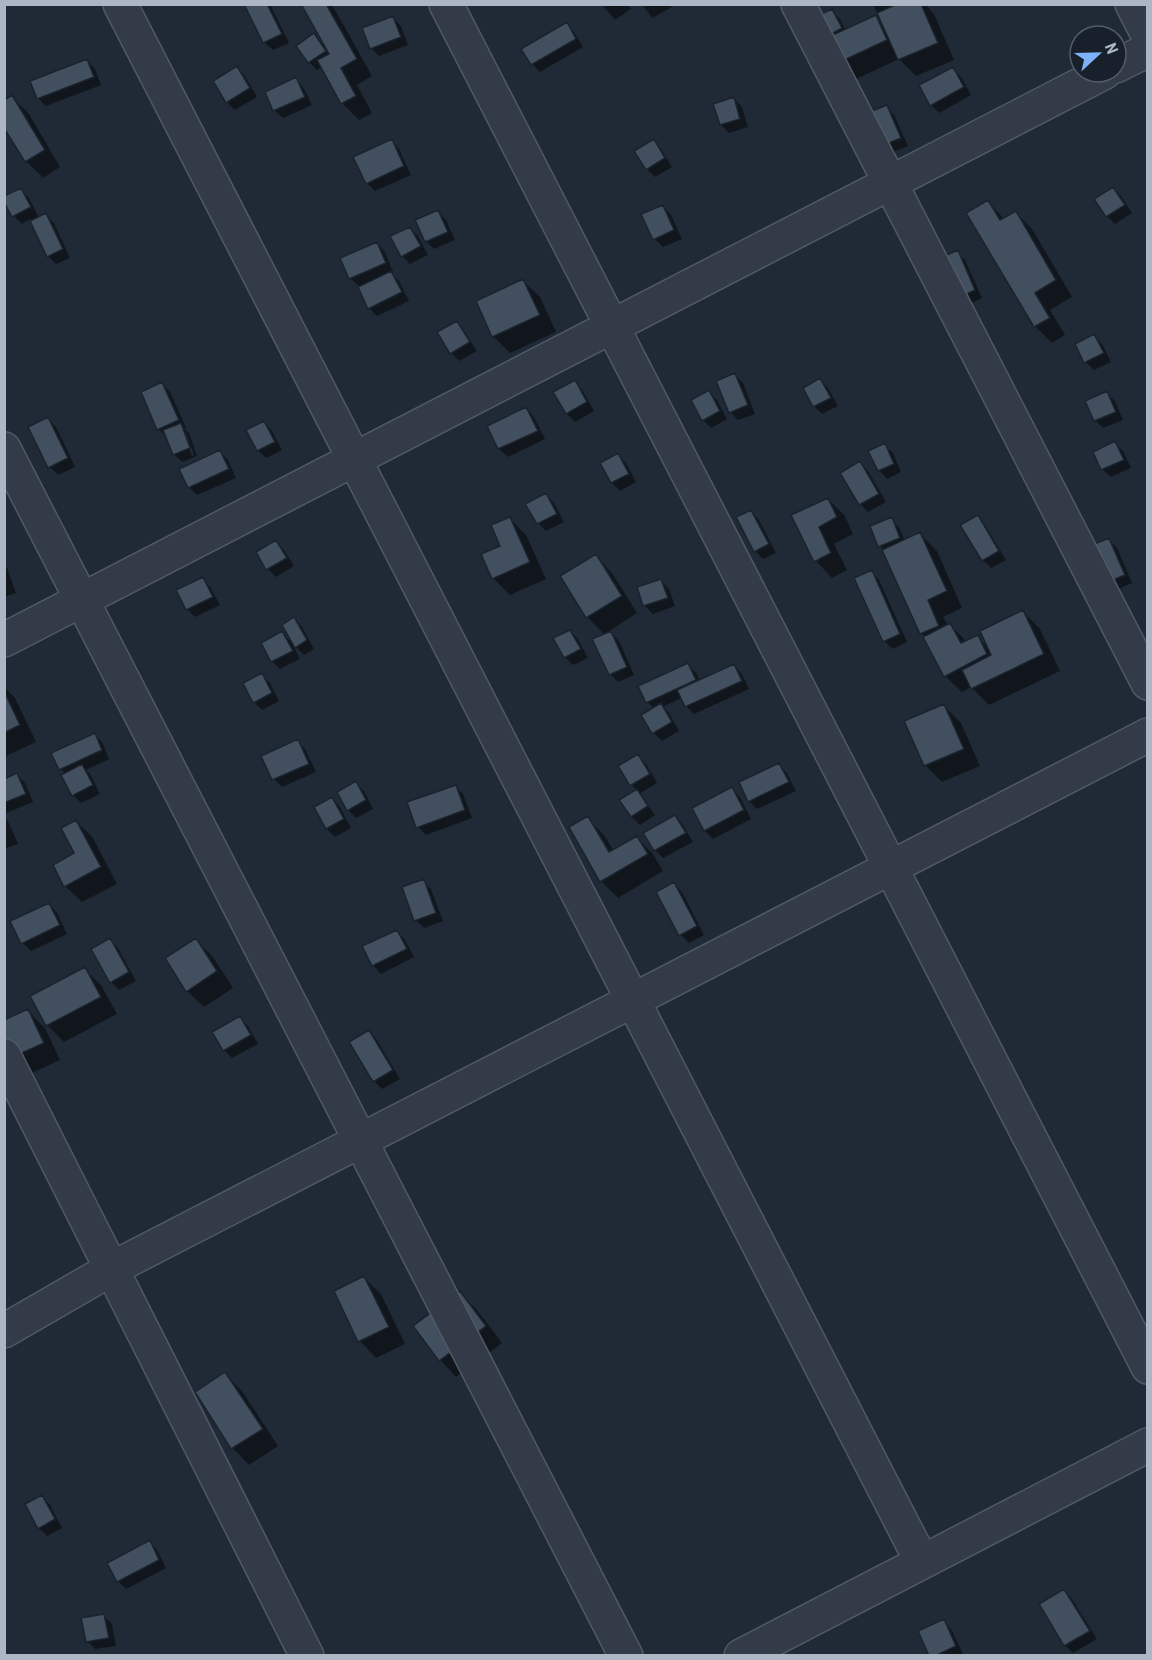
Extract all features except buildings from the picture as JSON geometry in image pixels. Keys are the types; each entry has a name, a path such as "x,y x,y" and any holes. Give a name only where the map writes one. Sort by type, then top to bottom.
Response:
{"street":[{"path":"120,4 922,1562"},
{"path":"446,4 1148,1367"},
{"path":"798,4 1148,683"},
{"path":"1132,4 1148,34"},
{"path":"1128,60 1148,50"},
{"path":"4,640 1082,84"},
{"path":"4,449 626,1656"},
{"path":"4,1331 112,1268 1148,735"},
{"path":"4,1056 306,1656"},
{"path":"741,1656 1148,1445"}]}
